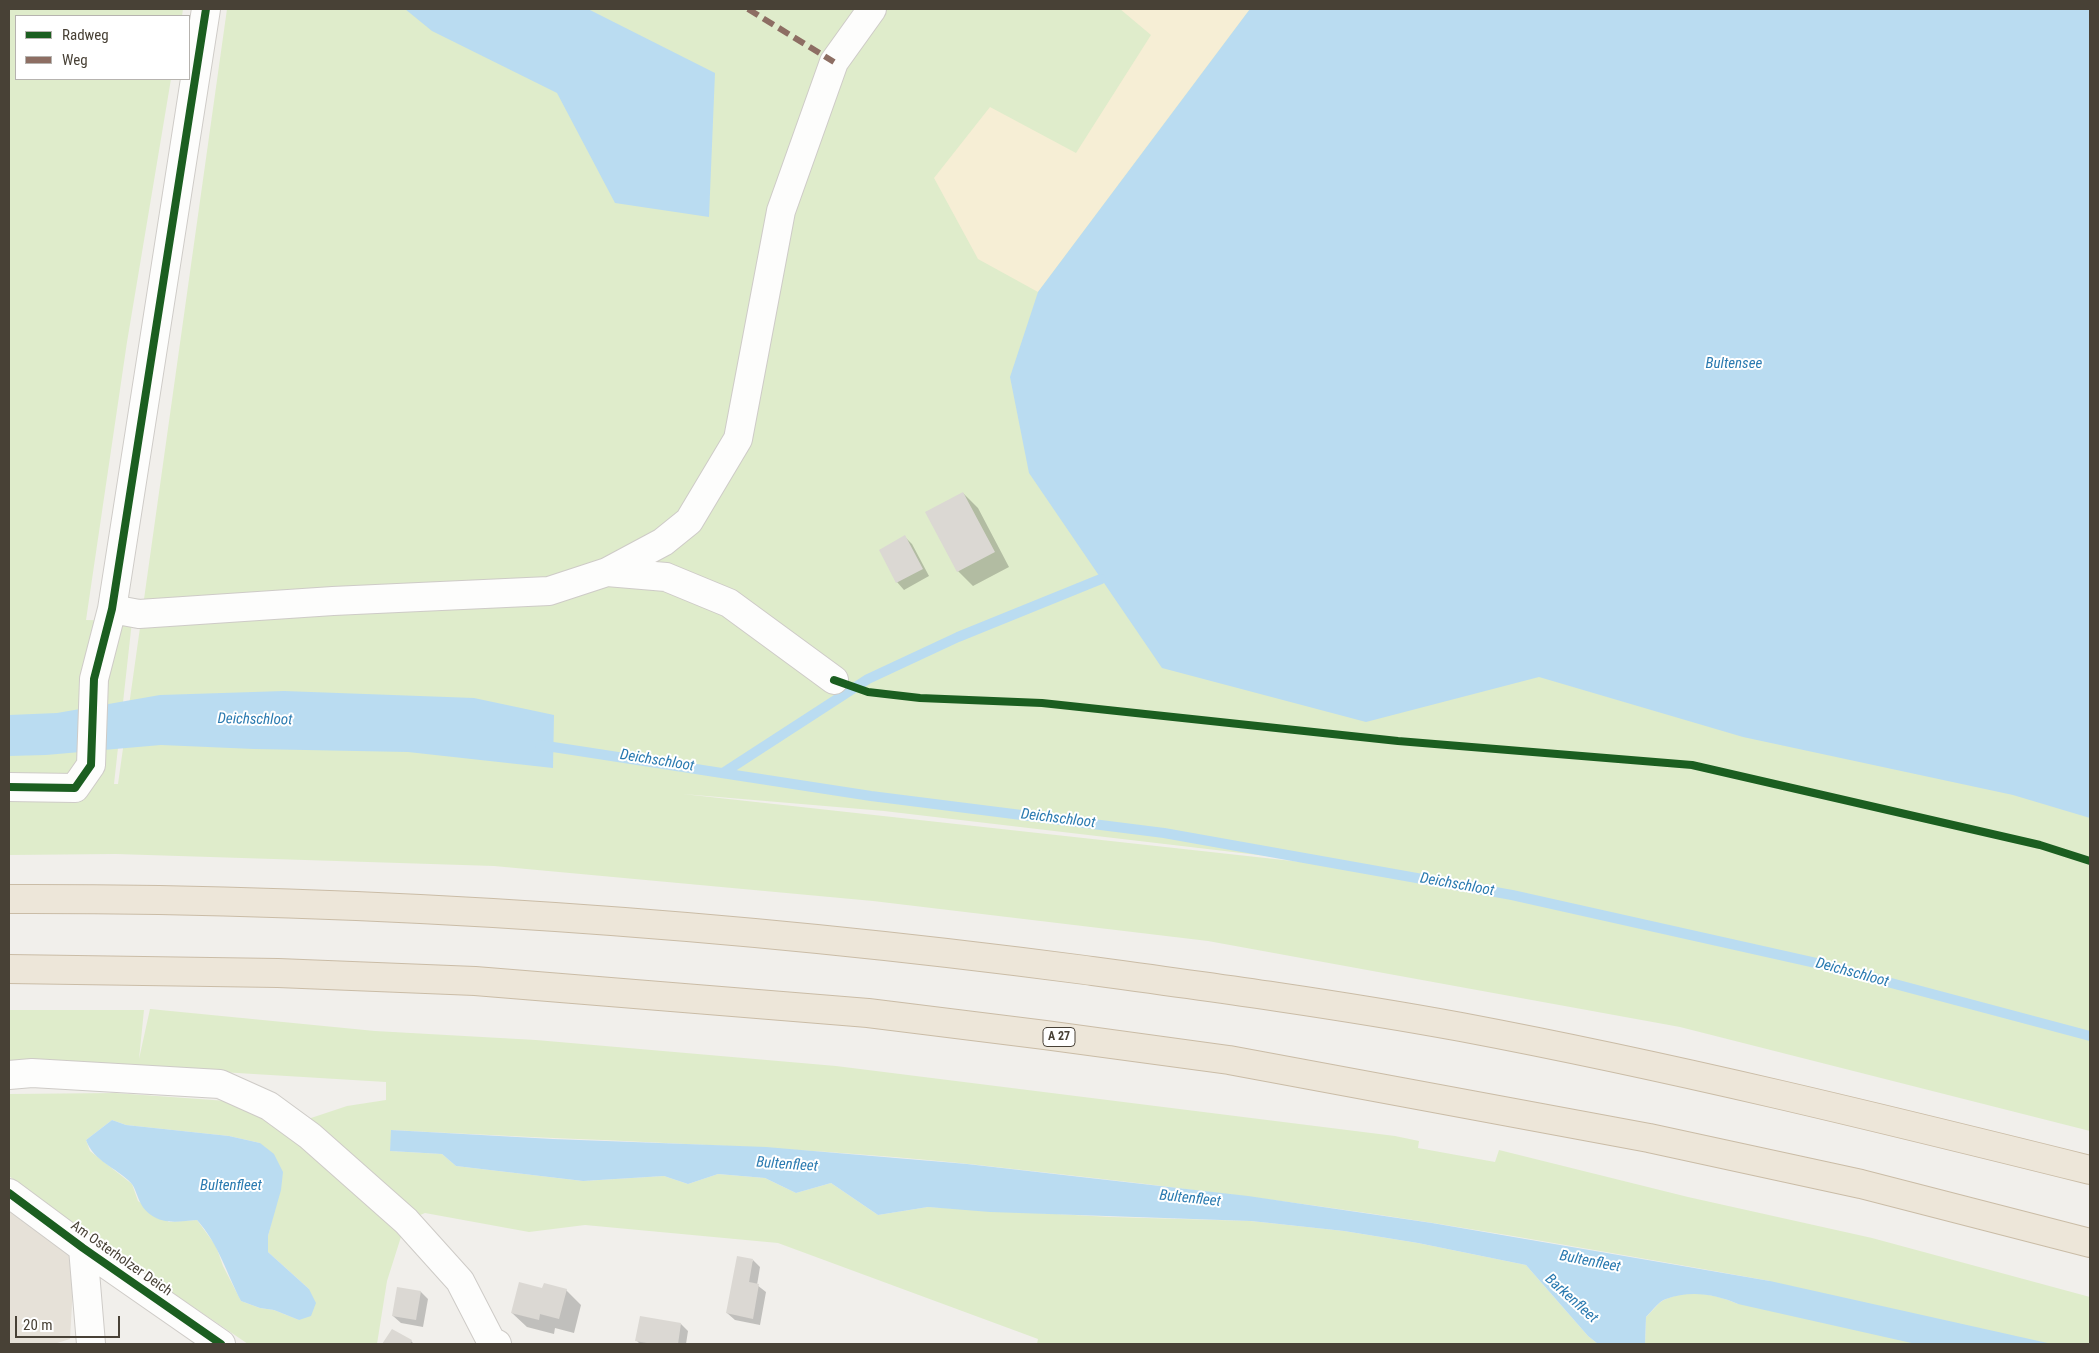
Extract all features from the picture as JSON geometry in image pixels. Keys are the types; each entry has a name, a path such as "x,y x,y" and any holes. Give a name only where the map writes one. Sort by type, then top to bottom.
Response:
{"highway":[{"path":"9,899 95,898 389,907 670,924 966,954 1251,992 1458,1027 1679,1071 2090,1170"},
{"name":"A 27","path":"9,969 278,973 475,981 868,1013 1054,1036 1229,1060 1649,1138 1861,1184 2090,1243"}],"street":[{"path":"9,787 75,788 91,765 94,679 112,609 206,9"},
{"path":"112,609 139,614 333,601 549,591 607,572 663,542 688,521 738,438 781,211 834,62 872,9"},
{"path":"607,572 666,577 729,603 834,680"},
{"path":"9,1075 32,1073 220,1084 269,1106 310,1136 406,1221 460,1281 491,1341 497,1344"},
{"name":"Am Osterholzer Deich","path":"9,1193 83,1248 220,1344"},
{"path":"83,1248 91,1344"}],"shaded area":[{"path":"9,1202 75,1252 70,1339 54,1344 9,1344"}],"green space":[{"path":"9,9 183,9 182,15 15,15 15,80 171,80 127,342 86,620 132,621 114,784 118,784 227,9 2090,9 2090,1131 1680,1027 1208,941 873,901 494,866 116,854 9,855","holes":["683,794 884,811 1420,875"]},
{"path":"150,1009 375,1031 536,1040 836,1066 1395,1136 1419,1141 1418,1148 1495,1162 1499,1150 1688,1197 1872,1238 2090,1297 2090,1344 1645,1344 1646,1317 1663,1300 1684,1294 1702,1294 1738,1304 1770,1281 1375,1214 1201,1191 969,1164 753,1147 392,1130 390,1151 442,1154 456,1166 583,1181 664,1176 688,1184 718,1174 765,1178 796,1193 831,1183 878,1215 928,1207 1111,1217 1251,1221 1344,1231 1418,1243 1526,1265 1588,1336 1598,1344 1037,1344 1038,1339 778,1243 585,1225 529,1232 425,1213 406,1221 387,1281 377,1344 248,1344 83,1232 9,1176 9,1094 115,1093 227,1101 284,1127 347,1106 386,1100 386,1082 138,1067 9,1064 9,1010 144,1010 139,1059","holes":["112,1120 126,1125 229,1136 260,1143 273,1216 268,1236 268,1252 309,1289 299,1320 274,1310 260,1308 241,1301 223,1266 216,1246 197,1220 169,1222 138,1201 132,1184 90,1151 86,1140"]}],"sand":[{"path":"1120,9 1250,9 1038,292 978,259 934,178 990,107 1076,153 1151,35"}],"water":[{"path":"405,9 588,9 715,73 709,217 615,203 557,93 432,31"},
{"name":"Bultensee","path":"1250,9 2090,9 2090,818 2013,795 1743,737 1539,677 1366,722 1162,668 1029,473 1010,377 1038,292"},
{"path":"284,691 474,698 554,715 553,768 408,752 161,745 46,755 9,756 9,715 57,713 160,695"},
{"name":"Bultenfleet","path":"112,1120 126,1125 229,1136 260,1143 274,1154 283,1172 281,1190 268,1236 268,1252 309,1289 316,1303 311,1316 299,1320 274,1310 260,1308 241,1301 211,1239 197,1220 167,1221 156,1218 146,1211 140,1203 131,1183 94,1154 86,1140"},
{"name":"Barkenfleet","path":"391,1130 553,1139 766,1147 967,1164 1248,1196 1432,1223 1770,1281 2052,1344 1916,1344 1738,1304 1720,1298 1693,1294 1675,1296 1666,1299 1656,1306 1646,1317 1645,1344 1598,1344 1588,1336 1526,1265 1418,1243 1344,1231 1251,1221 990,1212 928,1207 878,1215 831,1183 796,1193 765,1178 718,1174 688,1184 664,1176 583,1181 456,1166 442,1154 390,1151"}],"building":[{"path":"963,492 995,552 957,572 925,512"},
{"path":"905,535 923,569 896,583 879,550"},
{"path":"737,1256 753,1259 749,1282 759,1284 753,1319 726,1313"},
{"path":"519,1282 542,1288 544,1283 567,1289 559,1319 540,1314 539,1320 511,1313"},
{"path":"397,1287 421,1291 416,1320 392,1316"},
{"path":"640,1316 681,1323 678,1344 653,1344 635,1341"},
{"path":"392,1329 412,1340 410,1344 382,1344"}],"waterway":[{"path":"723,773 868,679 958,637 1101,579"},
{"name":"Deichschloot","path":"540,745 871,796 1164,833 1512,895 1816,963 2090,1036"}],"marked path":[{"path":"748,9 834,62"}],"cycle path":[{"path":"9,787 75,788 91,765 94,679 112,609 206,9"},
{"path":"834,680 868,692 920,698 1042,703 1398,741 1692,765 2040,845 2090,861"},
{"path":"9,1193 83,1248 221,1344"}]}
